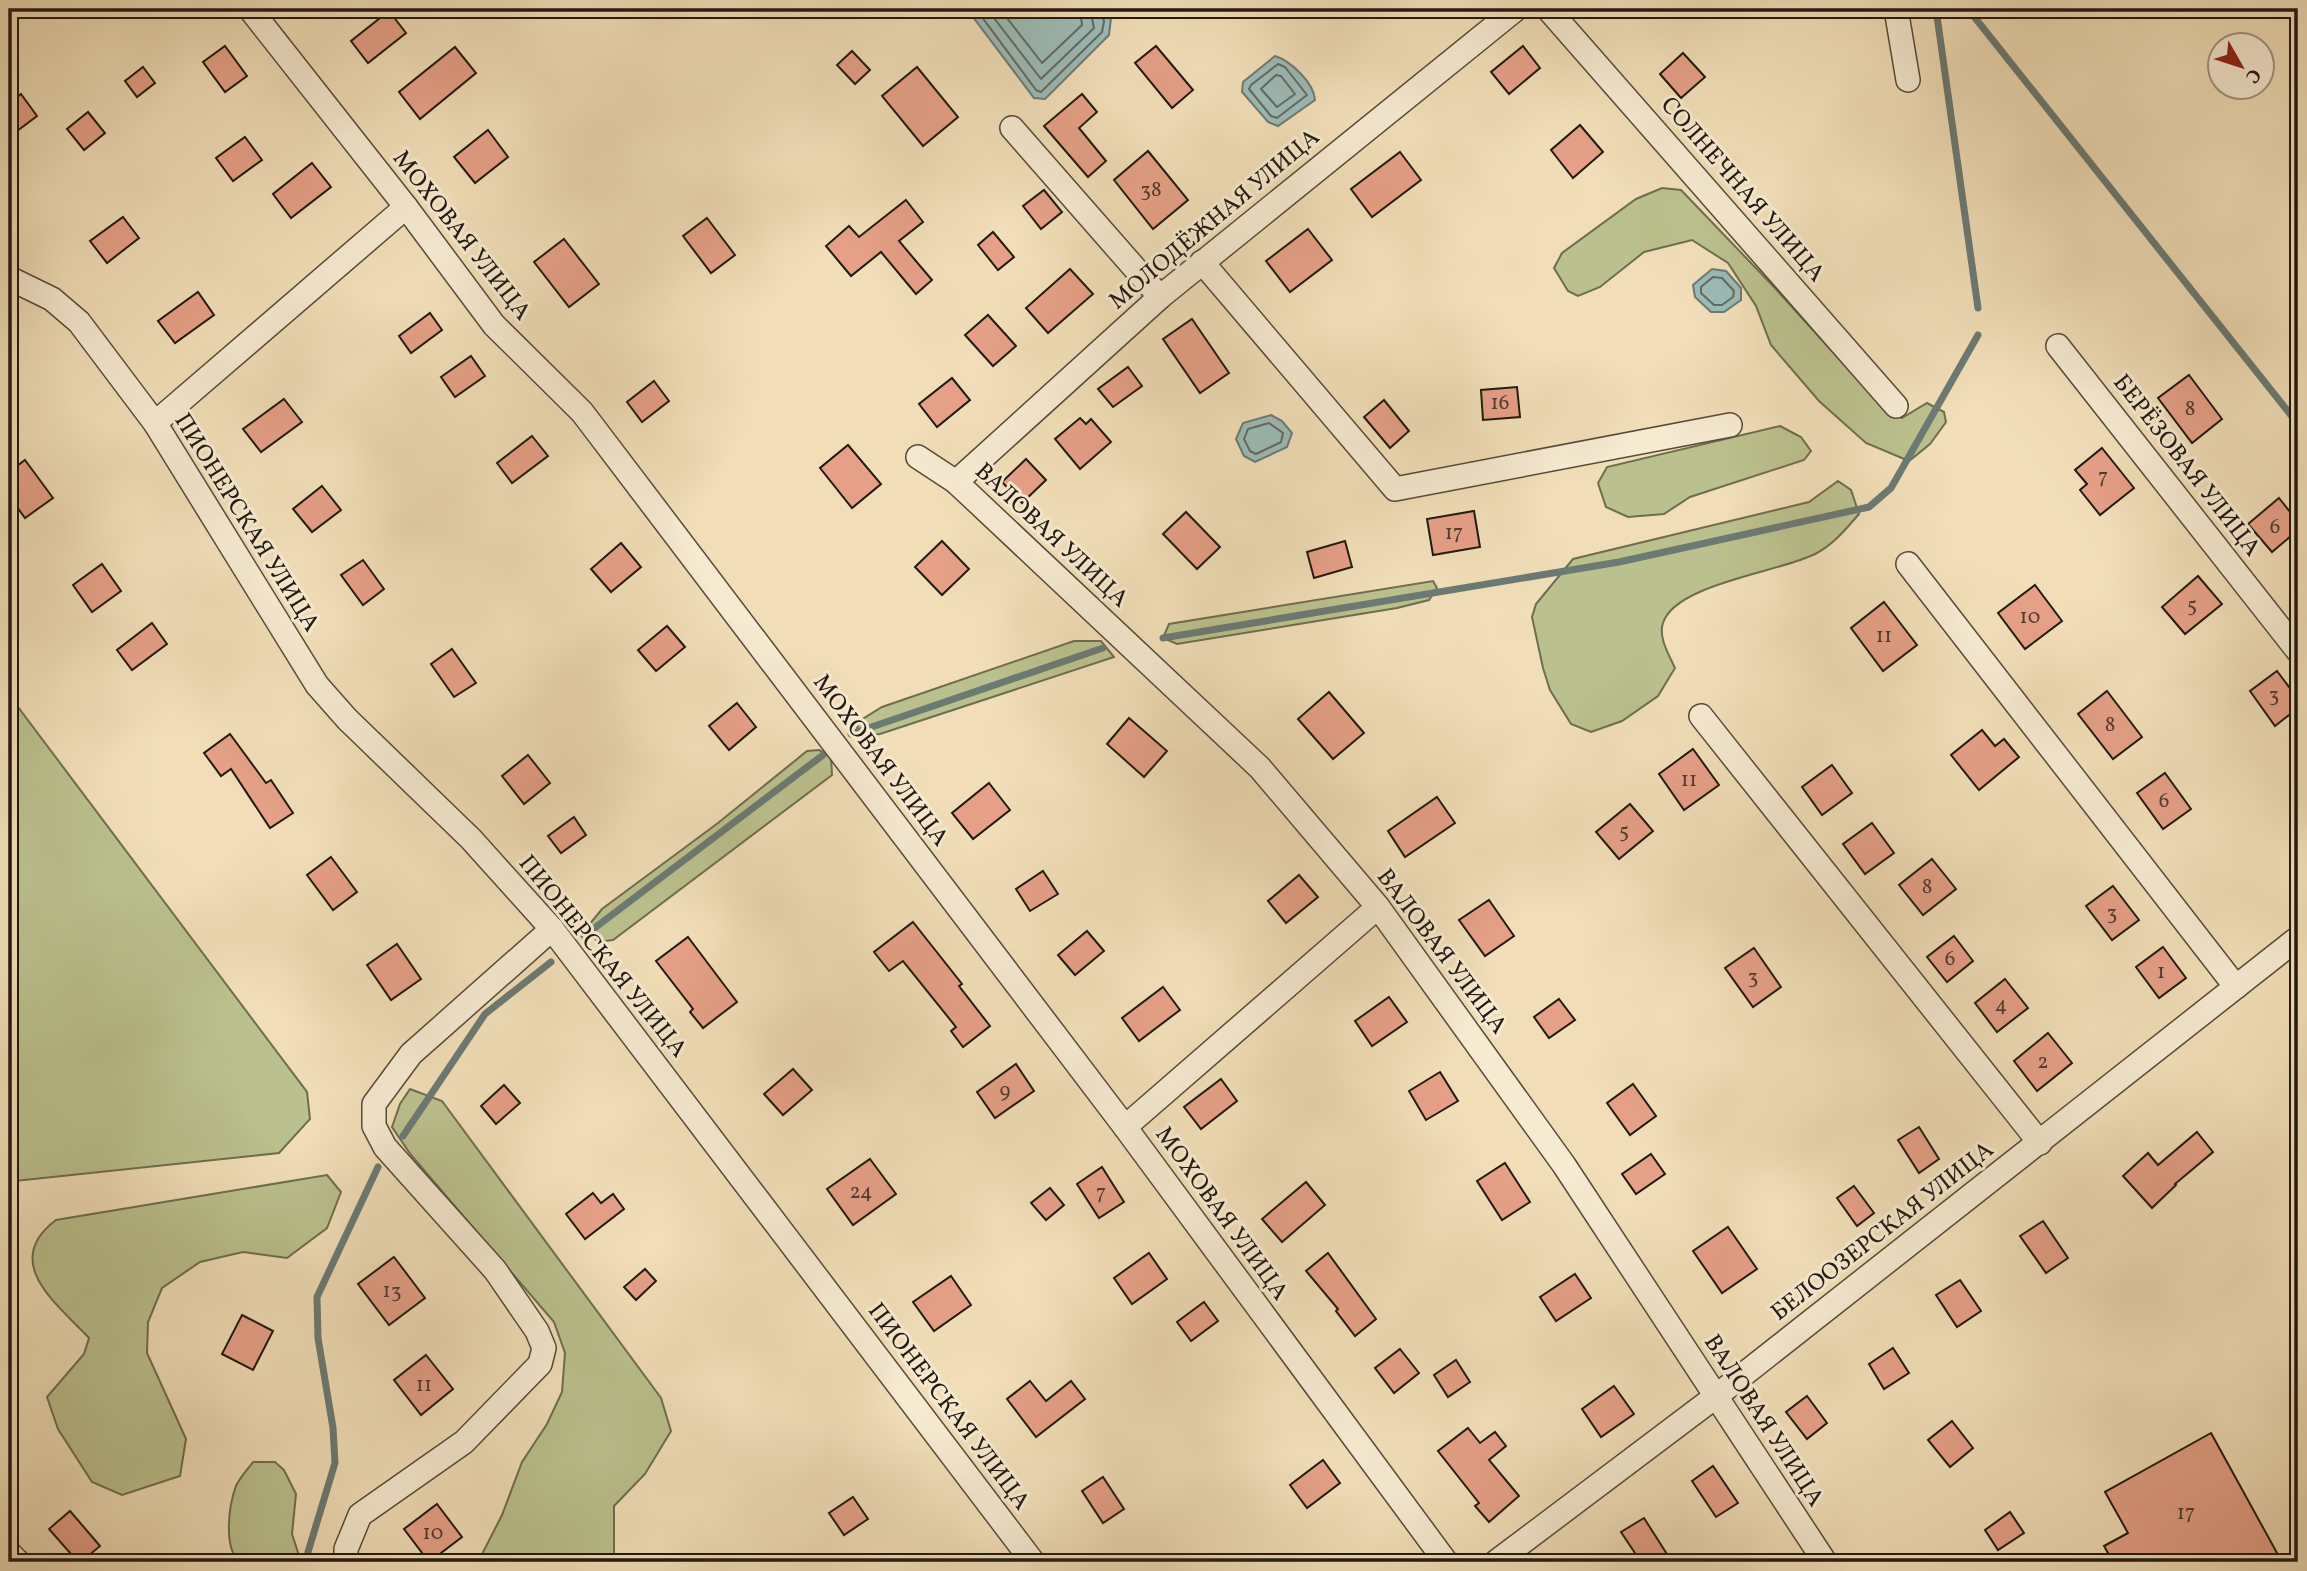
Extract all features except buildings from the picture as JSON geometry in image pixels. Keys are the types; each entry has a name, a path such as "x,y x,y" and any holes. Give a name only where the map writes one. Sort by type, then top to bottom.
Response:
{"street":[{"name":"МОХОВАЯ УЛИЦА","path":"250,9 406,206 494,325 582,412 1125,1127 1446,1562"},
{"name":"МОЛОДЁЖНАЯ УЛИЦА","path":"956,482 1160,297 1516,9"},
{"name":"СОЛНЕЧНАЯ УЛИЦА","path":"1548,9 1896,406"},
{"path":"1896,9 1908,80"},
{"path":"1012,128 1160,297"},
{"path":"155,423 406,206"},
{"path":"1202,262 1395,489 1730,425"},
{"name":"ПИОНЕРСКАЯ УЛИЦА","path":"9,278 52,299 79,323 155,423 317,685 347,719 471,839 552,929 1033,1562"},
{"name":"БЕРЁЗОВАЯ УЛИЦА","path":"2058,346 2298,651"},
{"name":"ВАЛОВАЯ УЛИЦА","path":"918,457 956,482 1260,768 1378,907 1564,1165 1825,1562"},
{"path":"1908,564 2236,987"},
{"path":"1701,716 2040,1143"},
{"path":"1125,1127 1378,907"},
{"path":"346,1562 346,1549 359,1515 464,1442 540,1364 544,1348 537,1331 495,1270 385,1147 374,1126 374,1104 411,1054 552,929"},
{"name":"БЕЛООЗЕРСКАЯ УЛИЦА","path":"1496,1562 1715,1397 2298,938"},
{"path":"9,1553 18,1562"}],"green space":[{"path":"1662,188 1681,190 1774,287 1887,412 1902,418 1927,403 1944,412 1946,422 1930,444 1909,461 1866,443 1819,401 1771,345 1756,306 1728,263 1692,240 1644,252 1600,287 1578,296 1568,291 1554,268 1562,253 1636,199"},
{"path":"1780,426 1801,437 1811,451 1804,460 1690,497 1664,514 1628,517 1606,507 1598,483 1607,467"},
{"path":"1838,481 1851,490 1859,514 1844,531 1822,550 1799,561 1730,581 1687,598 1672,610 1663,623 1663,640 1675,668 1658,696 1622,721 1591,732 1571,724 1550,690 1532,617 1536,604 1573,559 1809,502"},
{"path":"1433,581 1437,588 1429,600 1397,608 1177,644 1163,638 1169,624"},
{"path":"1074,641 1101,641 1114,657 880,734 860,736 857,728 861,720 882,707"},
{"path":"9,695 307,1092 310,1119 279,1153 15,1181 9,1176"},
{"path":"819,750 831,756 832,775 613,940 597,942 589,925 602,909 718,823 807,751"},
{"path":"410,1089 442,1101 661,1398 671,1431 645,1474 614,1506 616,1562 478,1562 502,1515 522,1462 547,1424 562,1392 565,1353 554,1322 411,1155 392,1127 400,1104"},
{"path":"327,1175 341,1192 327,1228 287,1258 243,1252 200,1262 162,1288 148,1322 147,1353 186,1439 180,1476 122,1495 92,1482 58,1429 47,1397 84,1354 89,1338 62,1311 40,1282 33,1267 33,1251 40,1236 56,1220"},
{"path":"253,1462 275,1462 284,1470 296,1494 292,1534 301,1562 239,1562 234,1555 229,1536 233,1494"}],"water":[{"path":"967,9 1104,9 1111,18 1109,35 1045,99 1034,98"},
{"path":"1275,56 1301,74 1311,87 1315,100 1278,126 1268,122 1242,92 1243,82"},
{"path":"1712,269 1726,271 1741,288 1741,300 1724,312 1711,312 1695,297 1693,285"},
{"path":"1271,415 1282,421 1292,433 1287,447 1255,462 1244,456 1236,439 1243,423"}],"waterway":[{"path":"1936,9 1978,308"},
{"path":"1968,9 2298,424"},
{"path":"1163,638 1619,562 1869,507 1891,488 1978,335"},
{"path":"851,734 1103,648"},
{"path":"584,936 823,755"},
{"path":"403,1136 485,1014 551,962"},
{"path":"309,1562 308,1552 335,1463 333,1428 318,1338 317,1297 378,1167"}]}
